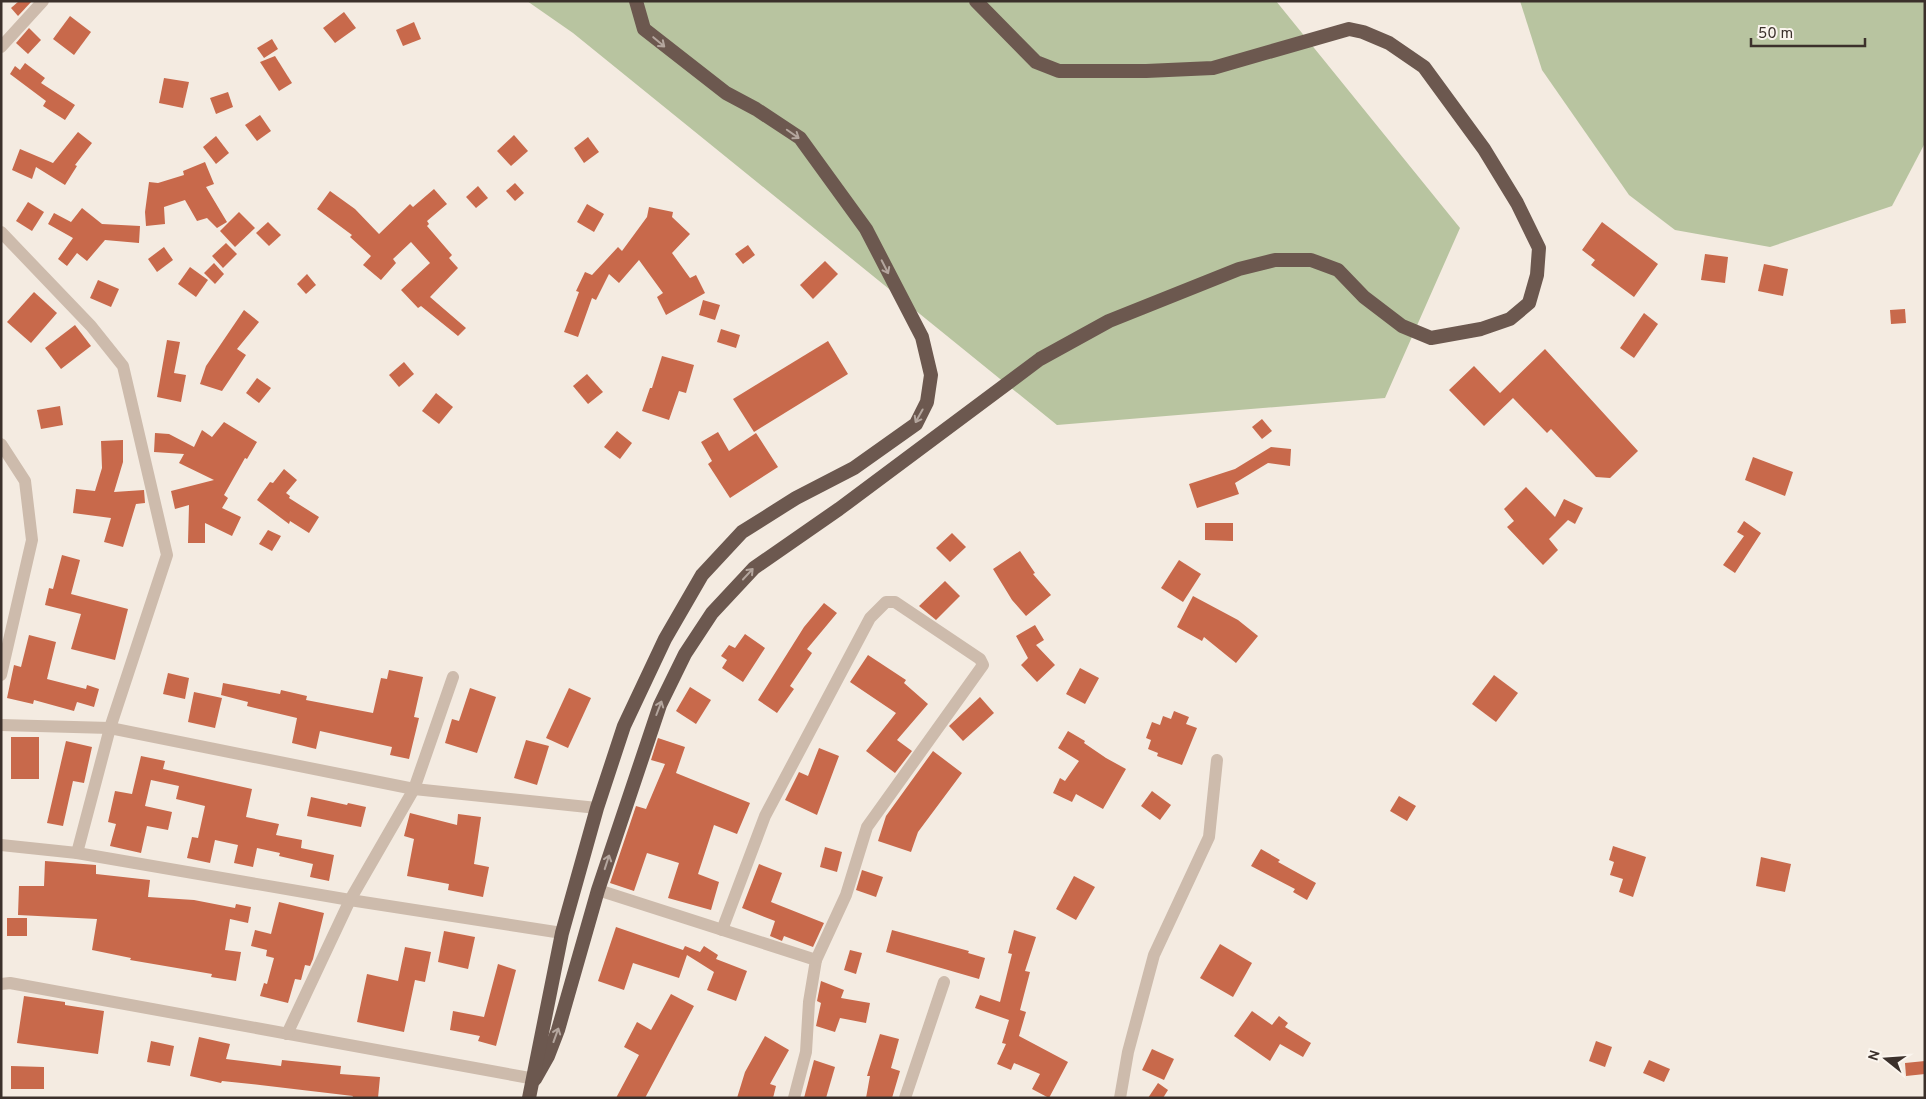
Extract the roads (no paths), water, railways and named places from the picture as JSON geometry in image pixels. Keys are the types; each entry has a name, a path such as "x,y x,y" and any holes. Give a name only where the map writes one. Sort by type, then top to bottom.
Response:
{"highway":[{"path":"529,1098 535,1078 562,933 597,808 624,726 665,639 702,575 742,532 796,498 854,468 916,424 927,402 931,375 922,337 866,229 800,138 756,109 726,93 644,29 636,1"},
{"path":"535,1078 548,1056 558,1030 598,890 660,705 685,654 712,613 754,568 839,509 1040,359 1108,321 1239,269 1275,260 1312,260 1338,270 1364,297 1402,326 1430,338 1481,329 1510,319 1529,303 1538,275 1540,248 1517,203 1484,149 1424,66 1389,43 1363,32 1349,29 1212,68 1146,71 1060,71 1036,62 976,1"}],"street":[{"path":"1,48 43,1"},
{"path":"1,232 91,326 122,366 166,555 110,728 77,853"},
{"path":"1,444 24,481 32,540 1,675"},
{"path":"722,930 770,807 870,618 886,602 895,602 980,659 983,665 867,826 846,895 816,960 809,1002 806,1052 794,1098"},
{"path":"287,1034 350,900 414,788 452,677"},
{"path":"1,725 110,728 414,788 597,808"},
{"path":"1120,1098 1128,1052 1154,955 1209,837 1217,760"},
{"path":"1,844 77,853 350,900 562,933"},
{"path":"598,890 816,960"},
{"path":"905,1098 944,982"},
{"path":"1,984 20,985 535,1078"}]}
